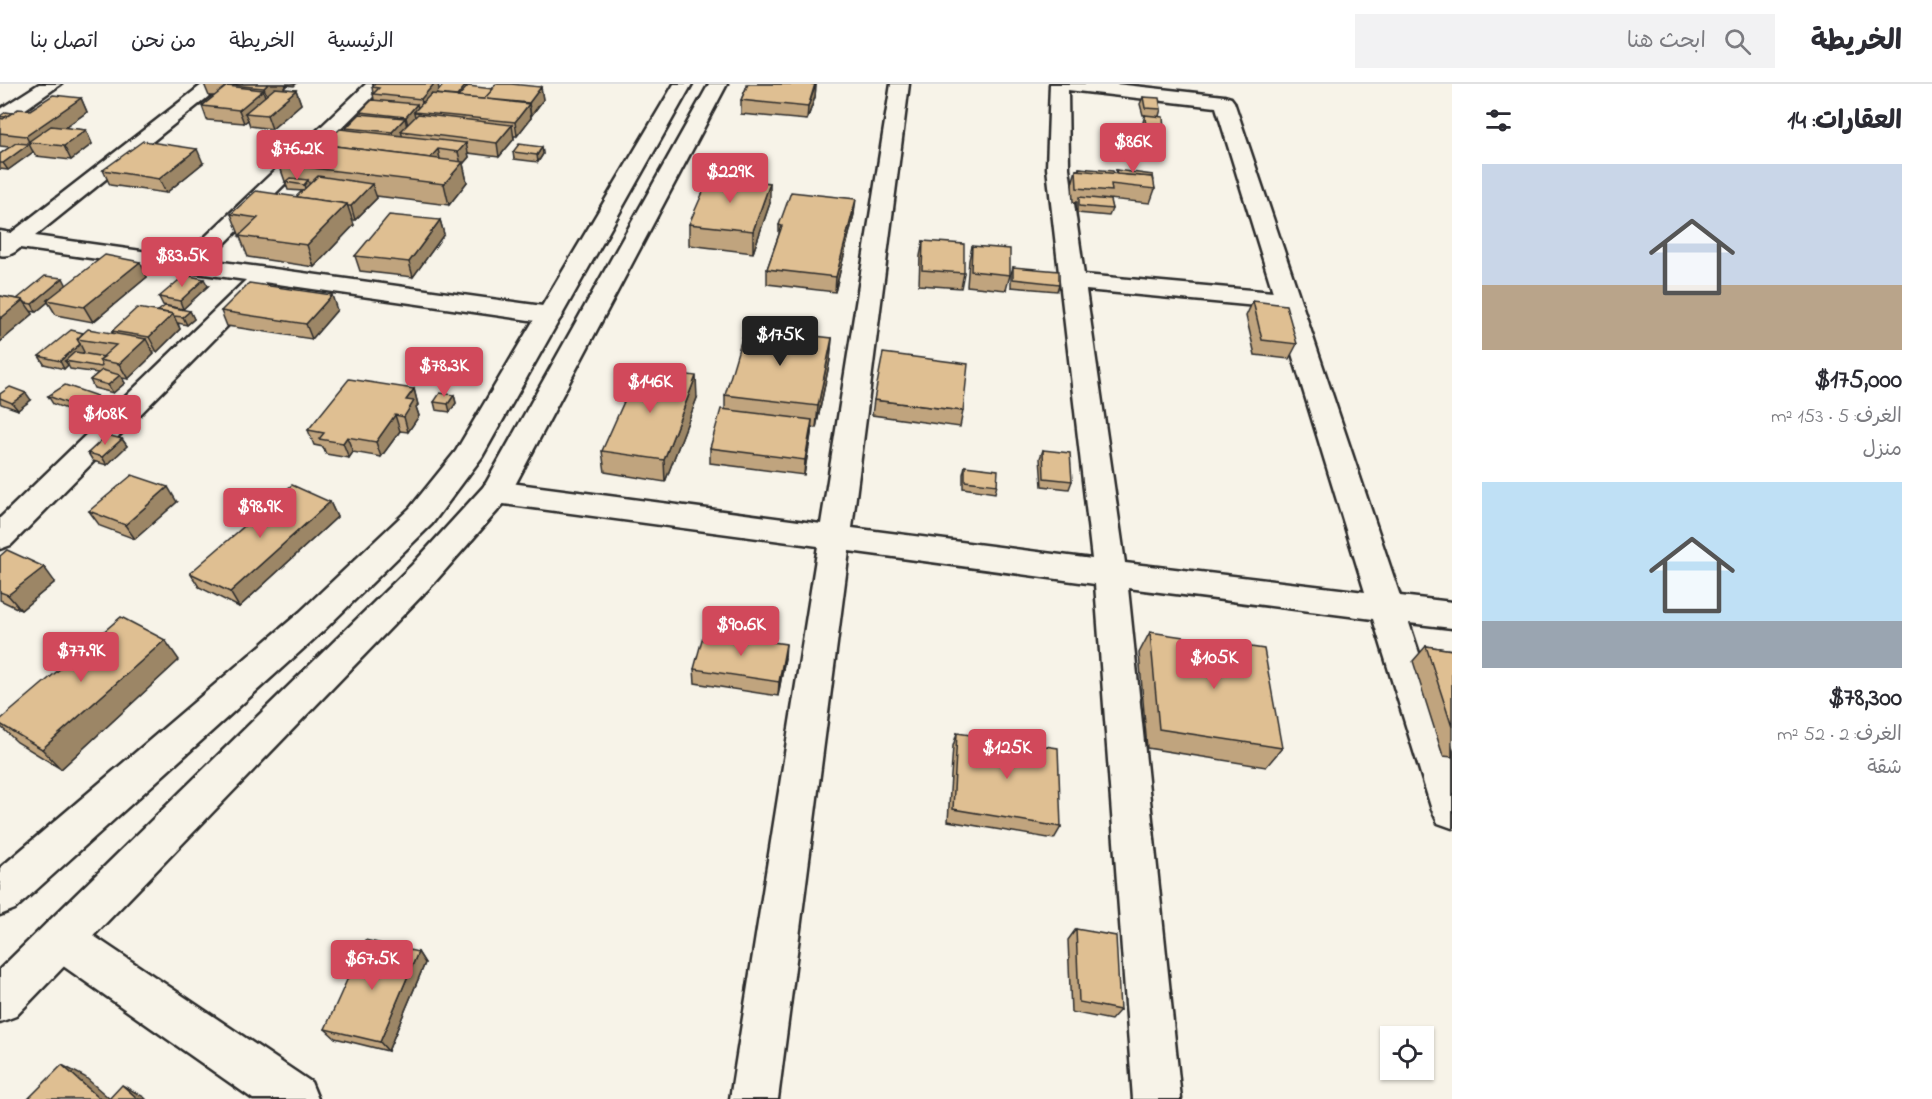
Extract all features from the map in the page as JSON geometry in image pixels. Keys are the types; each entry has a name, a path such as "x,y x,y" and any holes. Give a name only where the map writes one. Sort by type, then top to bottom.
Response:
{"street":[{"path":"0,118 52,84"},
{"path":"5,243 215,84"},
{"path":"189,265 377,84"},
{"path":"0,895 312,621 421,516 467,457 683,84"},
{"path":"0,1000 423,574 496,492 718,84"},
{"path":"754,1099 900,84"},
{"path":"1059,84 1058,168 1110,574 1157,1099"},
{"path":"1066,84 1224,102 1452,810"},
{"path":"5,243 189,265 549,315"},
{"path":"0,537 263,275"},
{"path":"1072,281 1288,301"},
{"path":"496,492 1110,574 1452,615"},
{"path":"61,939 294,1099"}],"building":[{"path":"221,84 268,84 264,88"},
{"path":"375,84 434,84 421,99 373,94 379,88 372,87"},
{"path":"444,84 466,85 457,96 436,94"},
{"path":"496,84 541,87 529,103 487,99 529,104 515,122 414,112 431,94 484,99"},
{"path":"748,84 815,84 808,107 741,100"},
{"path":"227,86 263,90 239,110 202,106"},
{"path":"468,86 493,89 484,99 458,97"},
{"path":"275,88 296,90 267,115 245,113"},
{"path":"53,95 81,98 26,136 0,133 0,118 3,119 18,109 30,110"},
{"path":"1143,97 1159,98 1161,109 1145,108"},
{"path":"372,100 417,104 406,117 360,112"},
{"path":"6,112 12,113 5,117 0,116"},
{"path":"360,114 405,118 392,132 346,128"},
{"path":"418,114 512,125 497,143 401,131"},
{"path":"1145,115 1163,117 1164,129 1146,128"},
{"path":"51,126 86,130 64,146 28,142"},
{"path":"340,129 466,143 458,152 438,149 430,158 335,146 332,149 320,148"},
{"path":"143,141 197,149 159,179 103,170"},
{"path":"16,143 29,144 0,163 0,154"},
{"path":"519,144 542,147 537,155 513,152"},
{"path":"335,146 463,162 444,184 279,164 293,151 326,155"},
{"path":"1079,168 1113,171 1114,174 1079,171"},
{"path":"1076,170 1153,177 1155,189 1111,184 1112,191 1077,188"},
{"path":"1116,170 1153,175 1154,181 1153,177 1117,174"},
{"path":"318,176 372,184 351,206 296,197"},
{"path":"710,176 770,183 753,231 689,224"},
{"path":"290,178 308,180 304,185 285,182"},
{"path":"256,191 347,204 307,245 239,236 258,218 231,214"},
{"path":"791,192 856,199 836,277 767,269"},
{"path":"1079,197 1110,200 1112,209 1079,206"},
{"path":"389,215 440,220 409,262 355,256"},
{"path":"923,241 964,244 964,273 922,270"},
{"path":"972,246 1010,249 1010,275 971,271"},
{"path":"105,255 140,262 84,307 47,300"},
{"path":"1013,267 1059,271 1059,284 1013,279"},
{"path":"185,275 204,279 180,301 159,297"},
{"path":"45,276 63,278 32,304 17,299"},
{"path":"249,283 332,295 306,324 221,311"},
{"path":"0,296 23,300 0,319"},
{"path":"1253,301 1286,305 1297,344 1262,340"},
{"path":"165,306 190,311 183,317 158,311"},
{"path":"137,308 173,314 149,337 112,331"},
{"path":"745,328 832,338 818,406 725,395"},
{"path":"88,329 146,339 119,364 99,360 116,345 77,339"},
{"path":"71,330 83,333 77,339 80,344 60,361 39,356"},
{"path":"75,352 104,357 99,360 101,367 65,361"},
{"path":"883,353 968,364 963,411 874,400"},
{"path":"639,368 696,376 664,460 602,451"},
{"path":"102,370 120,375 108,385 90,380"},
{"path":"349,379 414,389 406,400 414,401 404,417 395,415 376,442 347,437 343,443 319,439 324,433 308,430"},
{"path":"65,385 97,396 80,408 48,396"},
{"path":"10,387 26,393 12,403 0,398 0,394"},
{"path":"440,393 454,395 448,404 434,402"},
{"path":"721,409 812,420 805,460 710,448"},
{"path":"107,435 122,439 102,457 88,453"},
{"path":"1043,450 1070,453 1072,481 1044,478"},
{"path":"965,466 998,470 997,485 965,481"},
{"path":"132,475 168,487 125,525 89,511"},
{"path":"292,485 330,502 230,592 190,573"},
{"path":"7,550 44,567 8,595 0,592 0,556"},
{"path":"121,617 165,640 42,749 0,724 0,720"},
{"path":"704,632 786,644 779,682 694,669"},
{"path":"1150,632 1264,649 1282,748 1159,729"},
{"path":"1426,646 1452,650 1452,727"},
{"path":"957,733 1058,748 1061,827 953,809"},
{"path":"1076,929 1116,936 1120,1010 1079,1002"},
{"path":"365,940 418,952 380,1042 325,1029"},
{"path":"62,1065 100,1099 28,1099"},
{"path":"122,1085 138,1099 109,1099"}]}
